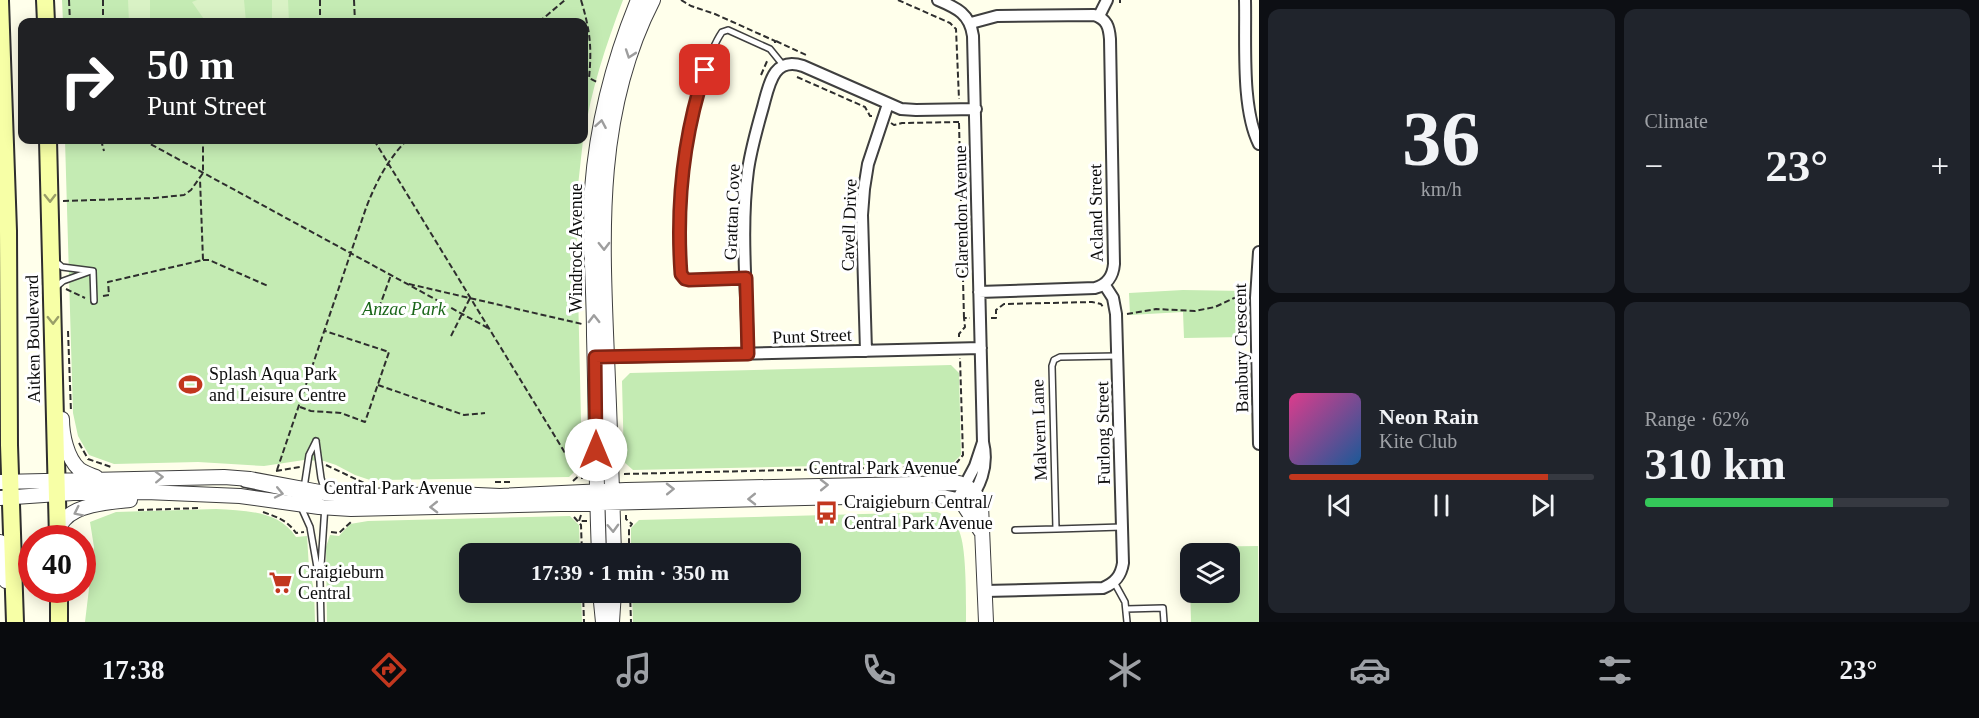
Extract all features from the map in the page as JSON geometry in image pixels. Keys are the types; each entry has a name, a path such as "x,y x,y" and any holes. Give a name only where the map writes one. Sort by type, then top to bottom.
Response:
{"main road":[{"path":"45,0 46,18"},
{"name":"Aitken Boulevard","path":"0,1 8,231 4,451 15,621"},
{"name":"Aitken Boulevard","path":"48,144 51,252 60,293 53,346 58,525"},
{"path":"59,603 59,622"}],"street":[{"name":"Windrock Avenue","path":"604,497 611,472 592,223 594,167 607,91 638,0"},
{"name":"Windrock Avenue","path":"604,497 591,473 601,357 604,197 607,161 615,112 626,67 653,0"},
{"path":"938,0 962,11 971,23 999,16 1099,16 1107,0"},
{"path":"1245,0 1248,109 1259,144"},
{"name":"Acland Street","path":"979,292 1090,289 1100,287 1112,274 1114,264 1113,138 1110,32 1106,22 1099,16"},
{"name":"Clarendon Avenue","path":"961,503 970,489 983,442 974,36 971,23"},
{"path":"783,65 795,63 901,109 916,111 976,109"},
{"name":"Grattan Cove","path":"748,354 745,211 750,157 767,93 774,74 783,65"},
{"name":"Cavell Drive","path":"866,351 862,215 864,189 868,164 888,104"},
{"name":"Banbury Crescent","path":"1259,252 1257,298 1259,444"},
{"name":"Furlong Street","path":"1104,284 1113,298 1118,356 1122,569 1114,582"},
{"path":"53,346 60,370 62,430 67,447 78,468 100,479"},
{"name":"Punt Street","path":"601,357 981,348"},
{"name":"Central Park Avenue","path":"56,487 100,479 201,477 250,479 304,490 351,509 938,482 970,489 981,505 986,622"},
{"name":"Central Park Avenue","path":"6,490 56,487 240,496 297,504 325,500"},
{"path":"63,525 66,518 93,505 198,495"},
{"name":"Central Park Avenue","path":"604,497 933,495 961,503"},
{"path":"600,543 604,497"},
{"path":"604,497 612,543"},
{"path":"961,503 982,532"},
{"path":"0,542 5,564 8,599 15,621"},
{"path":"985,591 1097,588 1114,582"},
{"path":"601,603 603,622"},
{"path":"612,622 613,603"}],"lane":[{"path":"746,278 689,280 681,274 680,194 686,142 698,91 722,32 728,30 770,48 783,65"},
{"path":"51,252 57,263 63,267 93,271"},
{"path":"60,293 55,287 63,281 93,271"},
{"path":"93,271 94,299"},
{"name":"Malvern Lane","path":"1056,529 1052,363 1056,358 1064,357 1118,356"},
{"path":"304,490 309,455 316,441 325,500 320,581 321,622"},
{"path":"201,477 323,502 325,500"},
{"path":"297,504 307,518 320,581"},
{"path":"1015,530 1122,527"},
{"path":"1114,582 1125,602 1127,622"},
{"path":"1126,609 1163,608 1164,622"}],"path":[{"path":"69,0 70,18"},
{"path":"102,0 103,18"},
{"path":"320,0 320,18"},
{"path":"354,0 355,18"},
{"path":"544,18 564,0"},
{"path":"581,0 586,18"},
{"path":"898,0 950,23 956,28 959,97"},
{"path":"588,27 592,49 589,78 597,82"},
{"path":"776,41 807,55"},
{"path":"959,122 964,318"},
{"path":"102,144 104,151"},
{"path":"150,144 490,329"},
{"path":"63,196 63,201 180,197 191,190 203,173 203,144"},
{"path":"377,144 570,461 582,473 573,481"},
{"path":"277,471 366,207 388,162 404,144"},
{"path":"200,179 203,260"},
{"path":"60,293 94,299 108,295 108,282 203,260 209,260 268,286"},
{"path":"379,308 391,275"},
{"path":"407,283 582,324"},
{"path":"1116,314 1156,309 1195,310 1215,307 1245,293"},
{"path":"451,336 470,298"},
{"path":"996,318 996,310 1004,304 1092,302"},
{"path":"67,327 71,414"},
{"path":"300,407 311,411 341,413 365,422 378,386 389,352 325,331"},
{"path":"611,472 626,474 954,466 963,455 959,348"},
{"path":"378,386 464,415 485,413"},
{"path":"76,436 88,459 112,467"},
{"path":"319,464 328,465 351,478 366,483"},
{"path":"267,471 307,466"},
{"path":"490,483 514,482"},
{"path":"583,603 584,622"},
{"path":"630,603 631,622"}],"green space":[{"path":"62,0 623,0 600,67 588,117 588,18 63,18"},
{"path":"128,0 150,0 150,18 129,18"},
{"path":"197,0 244,0 246,18 203,18 192,2"},
{"path":"272,0 288,0 289,18 272,18"},
{"name":"Anzac Park","path":"65,144 583,144 576,204 582,464 569,477 370,480 324,461 304,460 264,466 198,462 114,464 89,455 78,436 73,413"},
{"path":"1183,290 1244,291 1244,337 1184,338 1183,312 1130,315 1129,293"},
{"path":"951,365 959,373 961,455 953,463 633,470 624,462 622,381 630,373"},
{"path":"239,510 271,517 289,528 296,537 307,536 309,568 314,590 315,622 85,622 87,603 96,603 96,525 90,525 90,522 116,512"},
{"path":"937,512 946,516 954,524 961,536 966,622 633,622 632,603 801,603 801,543 631,543 631,528 639,520"},
{"path":"570,516 579,525 580,543 459,543 459,603 581,603 582,622 327,622 326,547 330,535 339,536 350,524 368,521"},
{"path":"1240,546 1258,546 1259,622 1191,622 1190,603 1240,603"}],"place":[{"name":"Splash Aqua Park and Leisure Centre","path":"191,384"},
{"name":"Craigieburn Central/ Central Park Avenue","path":"826,512"},
{"name":"Craigieburn Central","path":"280,582"}],"route":[{"path":"596,450 595,357 748,354 746,278 689,280 681,274 679,215 682,173 688,132 705,70"}]}
